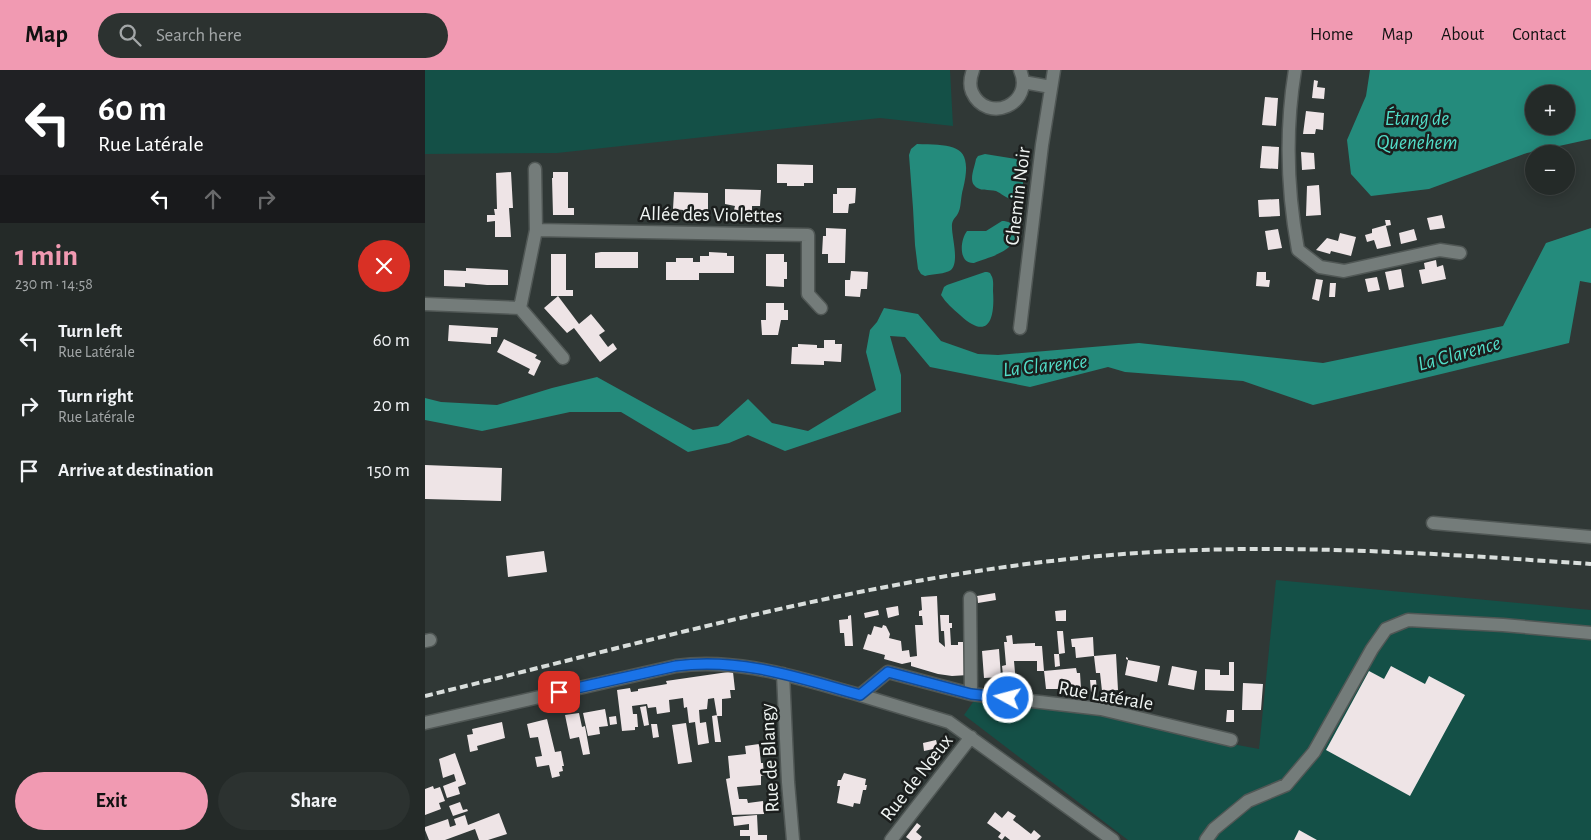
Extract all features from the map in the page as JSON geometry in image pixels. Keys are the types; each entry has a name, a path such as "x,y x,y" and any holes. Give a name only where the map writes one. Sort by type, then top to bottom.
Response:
{"street":[{"path":"973,70 970,76 970,88 975,98 983,105 993,109 1005,108 1014,102 1021,93 1022,76 1051,87"},
{"name":"Chemin Noir","path":"1020,328 1051,87 1055,70"},
{"path":"1295,70 1287,142 1292,218 1298,250 1320,267 1344,271 1440,250 1461,254"},
{"path":"520,308 536,230 535,170"},
{"name":"Allée des Violettes","path":"536,230 808,235 808,294 821,308"},
{"path":"425,304 520,308 563,358"},
{"path":"1433,523 1591,537"},
{"path":"970,598 971,694"},
{"path":"1206,840 1214,829 1248,801 1286,785 1314,752 1372,649 1387,629 1408,620 1591,633"},
{"path":"425,723 666,668 695,663 747,666 860,695 949,722 1113,840"},
{"name":"Rue Latérale","path":"860,695 888,672 971,694 1101,709 1231,740"},
{"name":"Rue de Blangy","path":"783,674 788,782 793,840"},
{"name":"Rue de Nœux","path":"892,840 971,738"}],"shaded area":[{"path":"425,70 950,70 953,126 880,118 557,153 425,154"},
{"path":"1276,580 1591,610 1591,840 1128,840 964,715 978,695 1099,704 1232,744 1259,749"}],"water":[{"name":"Étang de Quenehem","path":"1370,70 1591,70 1591,139 1564,145 1525,145 1525,154 1429,189 1371,196 1351,174 1347,140 1366,96"},
{"path":"917,144 951,147 963,155 966,163 960,209 952,224 955,255 954,266 949,271 925,276 918,269 909,155 911,149"},
{"path":"985,154 1016,159 1023,164 1023,185 1017,198 1009,198 996,191 981,189 974,185 972,176 976,159 978,156"},
{"path":"1002,221 1010,223 1015,229 1013,243 1002,252 974,263 965,260 962,245 967,231 986,231"},
{"name":"La Clarence","path":"1591,228 1591,283 1580,281 1569,343 1313,405 1243,381 1125,372 1108,367 1030,387 930,367 905,337 890,336 901,375 901,412 785,451 748,435 729,443 688,452 621,412 570,412 482,431 425,420 425,398 441,402 497,405 552,388 597,377 693,430 718,426 748,399 772,423 808,431 876,390 866,352 870,330 877,322 884,308 918,314 941,341 978,354 998,355 1139,343 1323,363 1503,326 1546,243"},
{"path":"985,272 991,274 993,278 993,310 988,323 984,326 978,326 970,323 960,315 941,295 944,287 947,285"}],"building":[{"path":"1314,80 1318,81 1317,87 1325,88 1324,99 1312,98"},
{"path":"1265,97 1278,98 1276,126 1262,125"},
{"path":"1306,111 1324,113 1323,130 1316,129 1315,134 1303,134"},
{"path":"1262,146 1279,147 1278,169 1260,168"},
{"path":"1301,152 1314,153 1315,169 1302,170"},
{"path":"777,164 813,165 813,183 804,183 804,186 787,186 787,183 777,183"},
{"path":"511,172 513,208 509,208 511,237 495,237 495,221 487,222 487,215 495,215 494,209 497,209 496,173"},
{"path":"553,172 568,172 568,208 574,208 574,215 553,215"},
{"path":"1319,185 1321,215 1306,216 1307,186"},
{"path":"837,188 856,188 855,203 849,204 848,213 833,213 833,194 837,194"},
{"path":"725,189 761,190 760,206 752,206 752,211 734,210 735,206 725,204"},
{"path":"674,192 708,193 708,211 700,210 699,214 683,213 683,210 673,209"},
{"path":"1279,199 1280,216 1259,217 1258,200"},
{"path":"1442,215 1445,228 1430,230 1427,218"},
{"path":"1385,220 1390,220 1391,225 1386,226 1391,246 1377,249 1374,240 1367,242 1365,235 1372,233 1372,229 1386,225"},
{"path":"826,228 846,229 845,263 828,263 828,254 822,254 823,236 826,236"},
{"path":"1278,229 1282,248 1268,250 1265,231"},
{"path":"1414,229 1417,240 1401,244 1399,233"},
{"path":"1340,233 1356,237 1351,256 1331,251 1330,254 1316,250 1327,238 1338,241"},
{"path":"638,252 638,268 595,268 595,253"},
{"path":"709,252 727,253 727,256 734,256 734,273 699,273 699,280 666,280 666,262 676,262 676,258 693,258 693,262 700,262 700,256 709,256"},
{"path":"551,254 566,254 566,290 573,290 573,296 551,296"},
{"path":"766,254 784,254 784,262 787,262 787,279 784,279 784,287 766,286"},
{"path":"1436,260 1437,267 1443,265 1446,279 1422,284 1419,270 1425,269 1424,263"},
{"path":"466,268 508,270 508,285 465,283 465,287 444,286 444,270 466,271"},
{"path":"1401,269 1404,287 1389,290 1385,272"},
{"path":"851,271 868,272 867,289 861,289 860,297 845,296 845,280 850,280"},
{"path":"1257,272 1266,272 1266,280 1270,280 1269,287 1256,286"},
{"path":"1377,277 1380,290 1368,292 1365,279"},
{"path":"1316,279 1323,280 1319,301 1312,299"},
{"path":"1330,283 1336,283 1335,297 1329,297"},
{"path":"558,296 579,324 591,314 605,331 599,335 608,347 613,343 617,349 600,362 574,328 567,333 544,308"},
{"path":"766,303 784,303 784,310 788,310 788,320 781,320 778,335 762,335 761,320 766,320"},
{"path":"449,325 498,328 497,337 491,337 491,344 448,341"},
{"path":"504,339 537,355 535,358 541,361 534,376 528,373 530,369 497,352"},
{"path":"824,340 835,340 835,344 842,344 841,362 824,361 824,365 791,364 792,347 798,347 798,344 817,345 817,348 824,348"},
{"path":"425,465 502,468 501,501 425,499"},
{"path":"544,551 547,572 508,577 506,556"},
{"path":"995,593 996,600 978,603 977,596"},
{"path":"937,596 939,642 945,647 940,615 949,615 949,623 952,623 952,628 950,628 951,645 965,642 968,675 952,676 938,674 911,666 911,662 902,664 884,659 885,655 863,649 868,634 871,635 874,626 882,628 883,625 886,626 890,634 889,638 901,641 902,651 909,650 910,657 917,656 915,625 923,625 922,616 919,616 919,611 922,610 921,597"},
{"path":"898,606 899,615 888,618 886,608"},
{"path":"878,610 879,615 865,618 864,613"},
{"path":"1066,610 1066,621 1056,621 1055,611"},
{"path":"851,615 853,646 845,646 844,633 840,633 839,620 848,619 848,616"},
{"path":"1057,631 1063,631 1065,653 1059,654"},
{"path":"1012,635 1013,644 1035,643 1035,646 1042,646 1044,671 1037,671 1037,661 1014,661 1016,684 1004,684 1002,666 1006,665 1004,642 1007,642 1006,636"},
{"path":"1093,637 1094,656 1076,658 1075,647 1072,647 1071,639"},
{"path":"999,649 1001,677 984,678 982,651"},
{"path":"1054,654 1059,654 1060,666 1055,667"},
{"path":"1116,654 1118,690 1102,691 1100,673 1096,673 1094,656"},
{"path":"1128,660 1160,666 1157,682 1125,675"},
{"path":"1229,662 1234,662 1234,691 1205,690 1205,669 1220,670 1220,675 1229,675"},
{"path":"1172,666 1197,671 1194,690 1168,685"},
{"path":"1391,666 1425,684 1429,676 1465,695 1410,796 1326,750 1369,671 1384,679"},
{"path":"1076,668 1077,673 1080,673 1081,689 1046,689 1044,671"},
{"path":"733,672 735,690 730,690 731,698 722,699 722,716 717,716 714,698 708,699 707,709 699,710 700,723 706,722 709,743 698,745 695,722 689,723 687,707 684,708 683,698 669,700 670,712 657,714 656,707 648,708 647,704 632,706 633,714 637,714 638,727 635,727 635,730 622,731 617,690 630,688 631,692 638,691 638,689 667,684 666,681"},
{"path":"1090,680 1096,680 1097,691 1091,692"},
{"path":"1243,683 1263,684 1261,710 1242,710"},
{"path":"646,706 649,725 644,726 640,707"},
{"path":"605,709 608,726 599,727 600,734 588,736 583,713"},
{"path":"1227,710 1234,710 1234,722 1226,722"},
{"path":"579,713 582,727 585,726 590,754 583,755 579,737 570,739 565,715"},
{"path":"717,715 721,742 715,742 712,716"},
{"path":"616,716 617,724 610,725 609,717"},
{"path":"547,719 555,752 561,751 564,766 562,766 563,771 559,772 560,776 552,778 549,765 537,767 535,757 542,756 538,737 530,738 527,724"},
{"path":"502,722 505,738 477,746 478,750 470,752 467,735 473,734 472,729"},
{"path":"686,723 692,762 678,764 672,725"},
{"path":"651,724 657,724 659,737 653,738"},
{"path":"936,740 938,748 924,751 923,743"},
{"path":"759,744 764,775 761,776 761,785 737,787 739,799 747,799 748,803 763,801 764,814 732,815 726,779 730,778 728,756 746,754 745,746"},
{"path":"455,753 466,784 458,787 460,794 447,798 443,786 456,781 454,774 443,778 439,759"},
{"path":"844,773 866,779 866,790 863,790 860,804 854,803 853,807 837,803 840,786 837,786 838,780 841,780"},
{"path":"433,786 434,789 440,787 445,801 439,803 441,809 425,815 425,789"},
{"path":"460,802 463,810 467,809 468,811 453,816 449,806"},
{"path":"1008,811 1016,816 1013,820 1031,834 1034,830 1041,836 1037,840 1010,840 1005,836 1002,840 998,837 1001,833 987,823 995,812 1002,818"},
{"path":"499,813 507,834 488,840 479,840 475,829 445,840 429,840 425,830 425,827 448,819 450,827 456,825 454,819 465,815 468,825"},
{"path":"757,815 758,835 767,835 767,840 750,840 750,836 740,836 740,830 749,830 749,824 734,826 733,817"},
{"path":"917,823 921,826 916,832 922,837 920,840 910,840 906,837"},
{"path":"1299,830 1317,840 1294,840"}],"railway":[{"path":"425,696 843,595 1013,566 1099,556 1222,549 1345,550 1591,564"}],"route":[{"path":"559,692 676,666 695,663 717,663 747,666 783,674 860,695 888,672 971,694 1008,698"}]}
